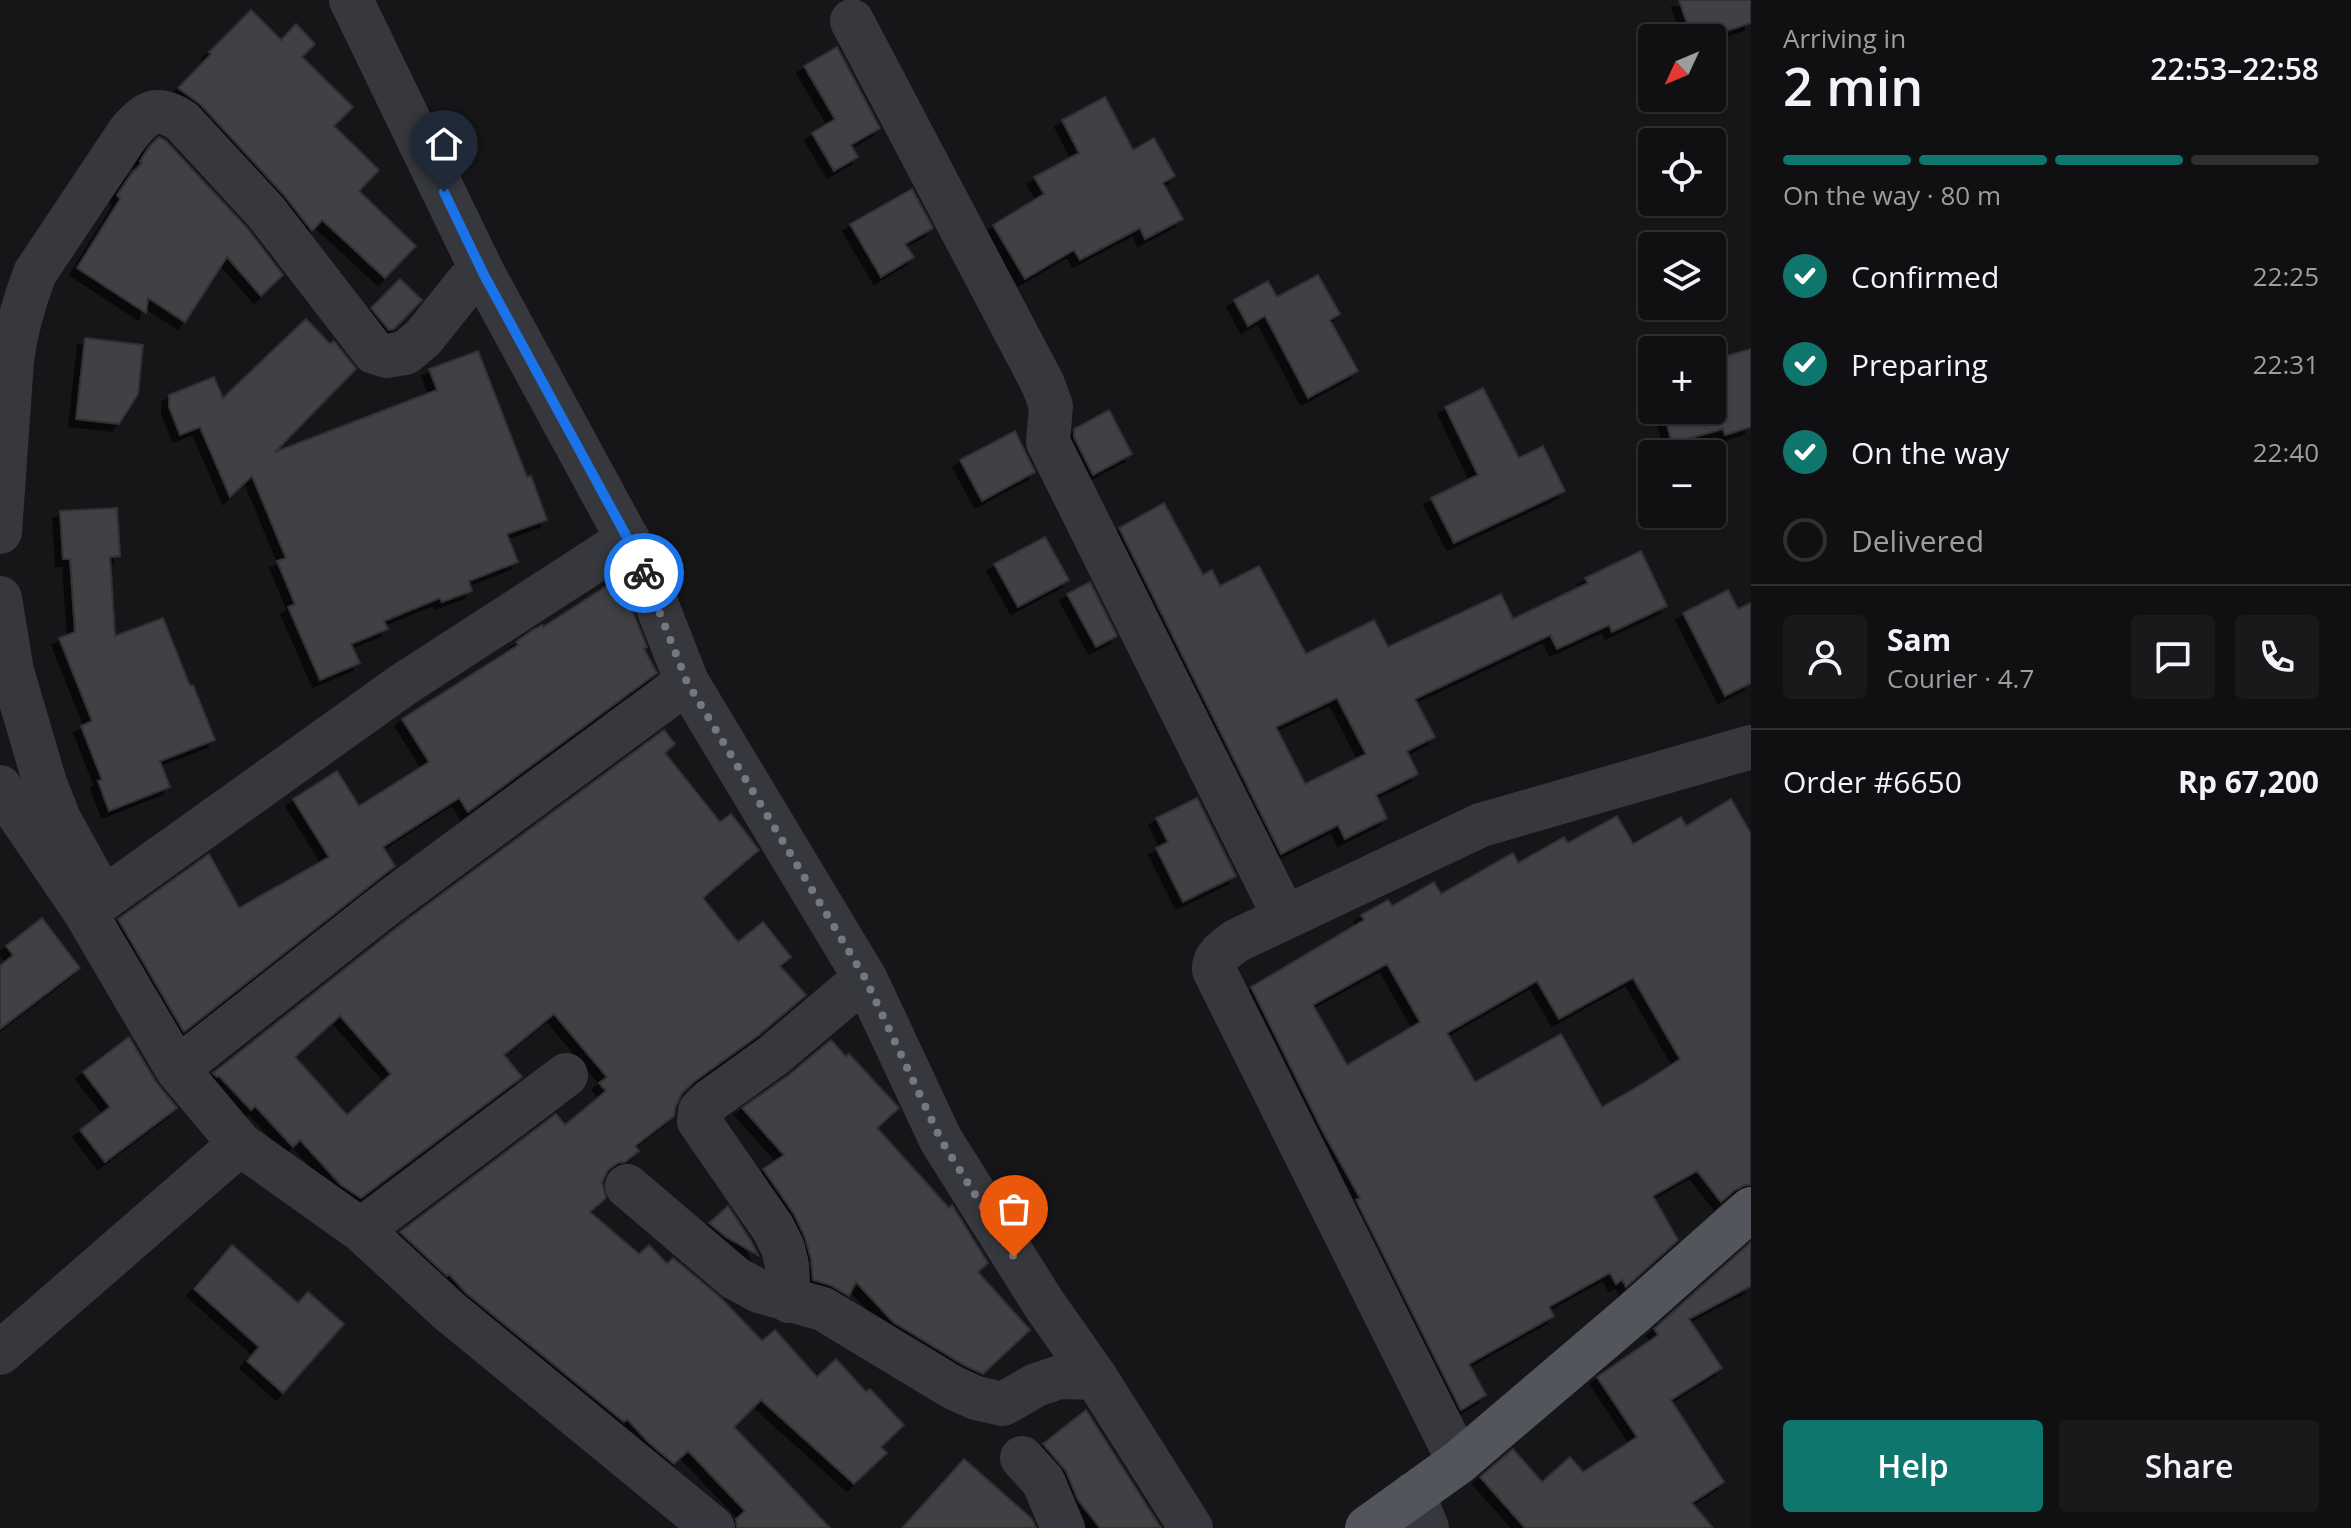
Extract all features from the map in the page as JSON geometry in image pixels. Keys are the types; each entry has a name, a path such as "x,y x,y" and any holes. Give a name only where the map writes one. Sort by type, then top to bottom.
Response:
{"main road":[{"path":"1367,1528 1420,1511 1459,1462 1751,1209"}],"street":[{"path":"351,0 484,275 640,562 687,682 865,978 941,1140 1191,1528"},
{"path":"852,21 1043,384 1051,406 1048,442 1285,918"},
{"path":"0,532 12,360 26,297 35,273 129,132 145,116 168,111 182,121 266,212 374,352 386,356 405,353 423,338 467,283 484,275"},
{"path":"94,905 404,684 628,539"},
{"path":"0,598 12,671 45,783 94,905 177,1069 240,1144 361,1230 449,1311 713,1528"},
{"path":"177,1069 389,902 687,682"},
{"path":"1459,1462 1214,970 1216,960 1228,946 1481,825 1751,747"},
{"path":"2,791 94,905"},
{"path":"2,791 60,821"},
{"path":"789,1301 783,1248 773,1228 699,1121 700,1111 774,1055 865,978"},
{"path":"361,1230 566,1075"},
{"path":"0,1353 240,1144"},
{"path":"627,1186 735,1278 759,1291 823,1309 952,1387 976,1398 1003,1404 1036,1385 1060,1377 1096,1378"},
{"path":"1022,1458 1043,1481 1063,1528"}],"building":[{"path":"1679,0 1751,0 1751,23 1726,31 1726,24 1687,24"},
{"path":"251,10 281,40 296,24 315,44 302,57 353,107 334,126 379,170 359,191 416,246 385,278 322,220 312,231 284,195 200,104 178,88"},
{"path":"837,47 880,128 851,145 858,157 834,171 812,133 835,119 804,66"},
{"path":"1105,97 1133,150 1154,138 1175,176 1163,183 1183,219 1145,239 1140,228 1080,260 1074,250 1025,279 993,225 1044,194 1034,177 1079,153 1062,120"},
{"path":"159,137 247,228 283,275 261,296 227,257 185,322 148,298 146,313 77,268 120,199 117,195"},
{"path":"912,189 933,228 905,244 914,257 881,277 850,224"},
{"path":"1318,275 1340,314 1330,320 1358,371 1308,398 1265,316 1248,326 1234,300 1268,281 1277,297"},
{"path":"400,279 422,300 394,329 389,330 371,308"},
{"path":"306,319 330,344 334,341 356,369 275,452 437,390 429,369 478,351 547,520 507,534 518,562 469,581 472,591 442,602 440,598 384,621 388,629 351,644 360,663 320,680 288,607 295,604 277,561 286,558 252,476 230,497 200,427 180,435 169,407 169,395 214,377 223,398"},
{"path":"85,338 143,345 138,394 119,424 76,419"},
{"path":"1751,349 1751,427 1725,435 1723,429 1683,440 1671,440 1667,424 1726,424 1726,356"},
{"path":"1483,388 1519,458 1543,446 1565,491 1454,543 1431,498 1478,475 1445,407"},
{"path":"1109,410 1132,454 1093,475 1074,437 1074,429"},
{"path":"1015,431 1035,472 982,501 960,460"},
{"path":"1164,503 1203,575 1212,570 1220,586 1259,566 1306,654 1374,620 1388,647 1501,594 1513,619 1588,583 1585,578 1641,551 1667,606 1612,632 1609,625 1557,649 1550,635 1415,699 1435,737 1407,751 1418,774 1376,795 1387,818 1345,839 1338,825 1281,854 1119,528","holes":["1337,698 1366,754 1305,784 1276,727"]},
{"path":"117,508 120,556 110,557 115,636 163,618 215,740 160,761 170,787 109,811 98,781 102,780 81,726 92,721 59,638 75,632 70,559 63,559 60,511"},
{"path":"1045,537 1069,580 1018,607 994,564"},
{"path":"619,578 647,647 644,649 657,673 468,812 459,798 383,847 395,866 184,1032 118,919 209,854 239,908 329,857 293,799 337,771 359,806 429,762 402,719 518,645 516,642 531,631 543,627"},
{"path":"1090,582 1117,636 1096,647 1067,594"},
{"path":"1728,590 1738,609 1751,603 1751,683 1725,696 1683,613"},
{"path":"664,730 675,744 665,753 720,822 731,814 759,850 703,898 738,942 763,922 791,957 780,966 806,995 682,1093 674,1116 635,1146 639,1151 608,1170 602,1182 606,1198 590,1212 639,1254 649,1245 667,1264 673,1258 721,1298 762,1341 775,1330 817,1377 836,1359 866,1392 870,1389 904,1425 881,1447 887,1453 854,1484 761,1400 734,1427 830,1528 737,1528 736,1519 745,1511 688,1451 674,1464 627,1419 624,1422 465,1292 400,1232 556,1114 565,1125 606,1091 599,1083 607,1077 554,1014 504,1055 522,1077 361,1198 341,1185 300,1140 293,1147 255,1106 251,1110 213,1073 404,922","holes":["340,1016 391,1074 347,1115 295,1057"]},
{"path":"1197,798 1236,876 1183,902 1156,848 1168,842 1156,818"},
{"path":"1731,799 1751,834 1751,1185 1735,1190 1721,1202 1697,1171 1653,1196 1678,1240 1626,1287 1622,1280 1616,1284 1610,1273 1549,1307 1554,1316 1469,1364 1486,1395 1461,1410 1356,1200 1360,1198 1323,1132 1251,987 1364,920 1361,915 1388,900 1392,906 1434,882 1441,894 1513,853 1518,863 1564,837 1568,843 1617,816 1633,844 1681,817 1686,826","holes":["1387,964 1420,1022 1347,1065 1313,1005","1633,978 1680,1059 1602,1107 1561,1034 1475,1082 1447,1033 1537,981 1559,1019"]},
{"path":"42,918 80,968 0,1029 0,966 13,955 6,946"},
{"path":"129,1037 156,1082 177,1108 105,1162 80,1130 110,1107 83,1072"},
{"path":"831,1040 846,1057 849,1054 899,1108 877,1128 949,1208 952,1205 988,1263 978,1272 1030,1330 983,1374 893,1322 856,1282 849,1296 813,1280 805,1237 794,1214 763,1169 784,1155 742,1108"},
{"path":"728,1206 758,1255 726,1237 709,1223"},
{"path":"1751,1242 1751,1286 1689,1319 1722,1368 1671,1400 1724,1482 1692,1503 1713,1528 1525,1528 1480,1477 1513,1449 1542,1482 1570,1457 1583,1472 1637,1437 1597,1377 1658,1335 1654,1329"},
{"path":"232,1245 298,1303 308,1292 344,1324 283,1393 247,1361 259,1347 194,1289"},
{"path":"1086,1410 1161,1528 1100,1528 1078,1500 1066,1471 1043,1444"},
{"path":"964,1459 1032,1519 1036,1528 902,1528"}],"way so far":[{"path":"644,573 687,682 865,978 941,1140 1014,1257"}],"route":[{"path":"444,192 484,275 644,573"}]}
